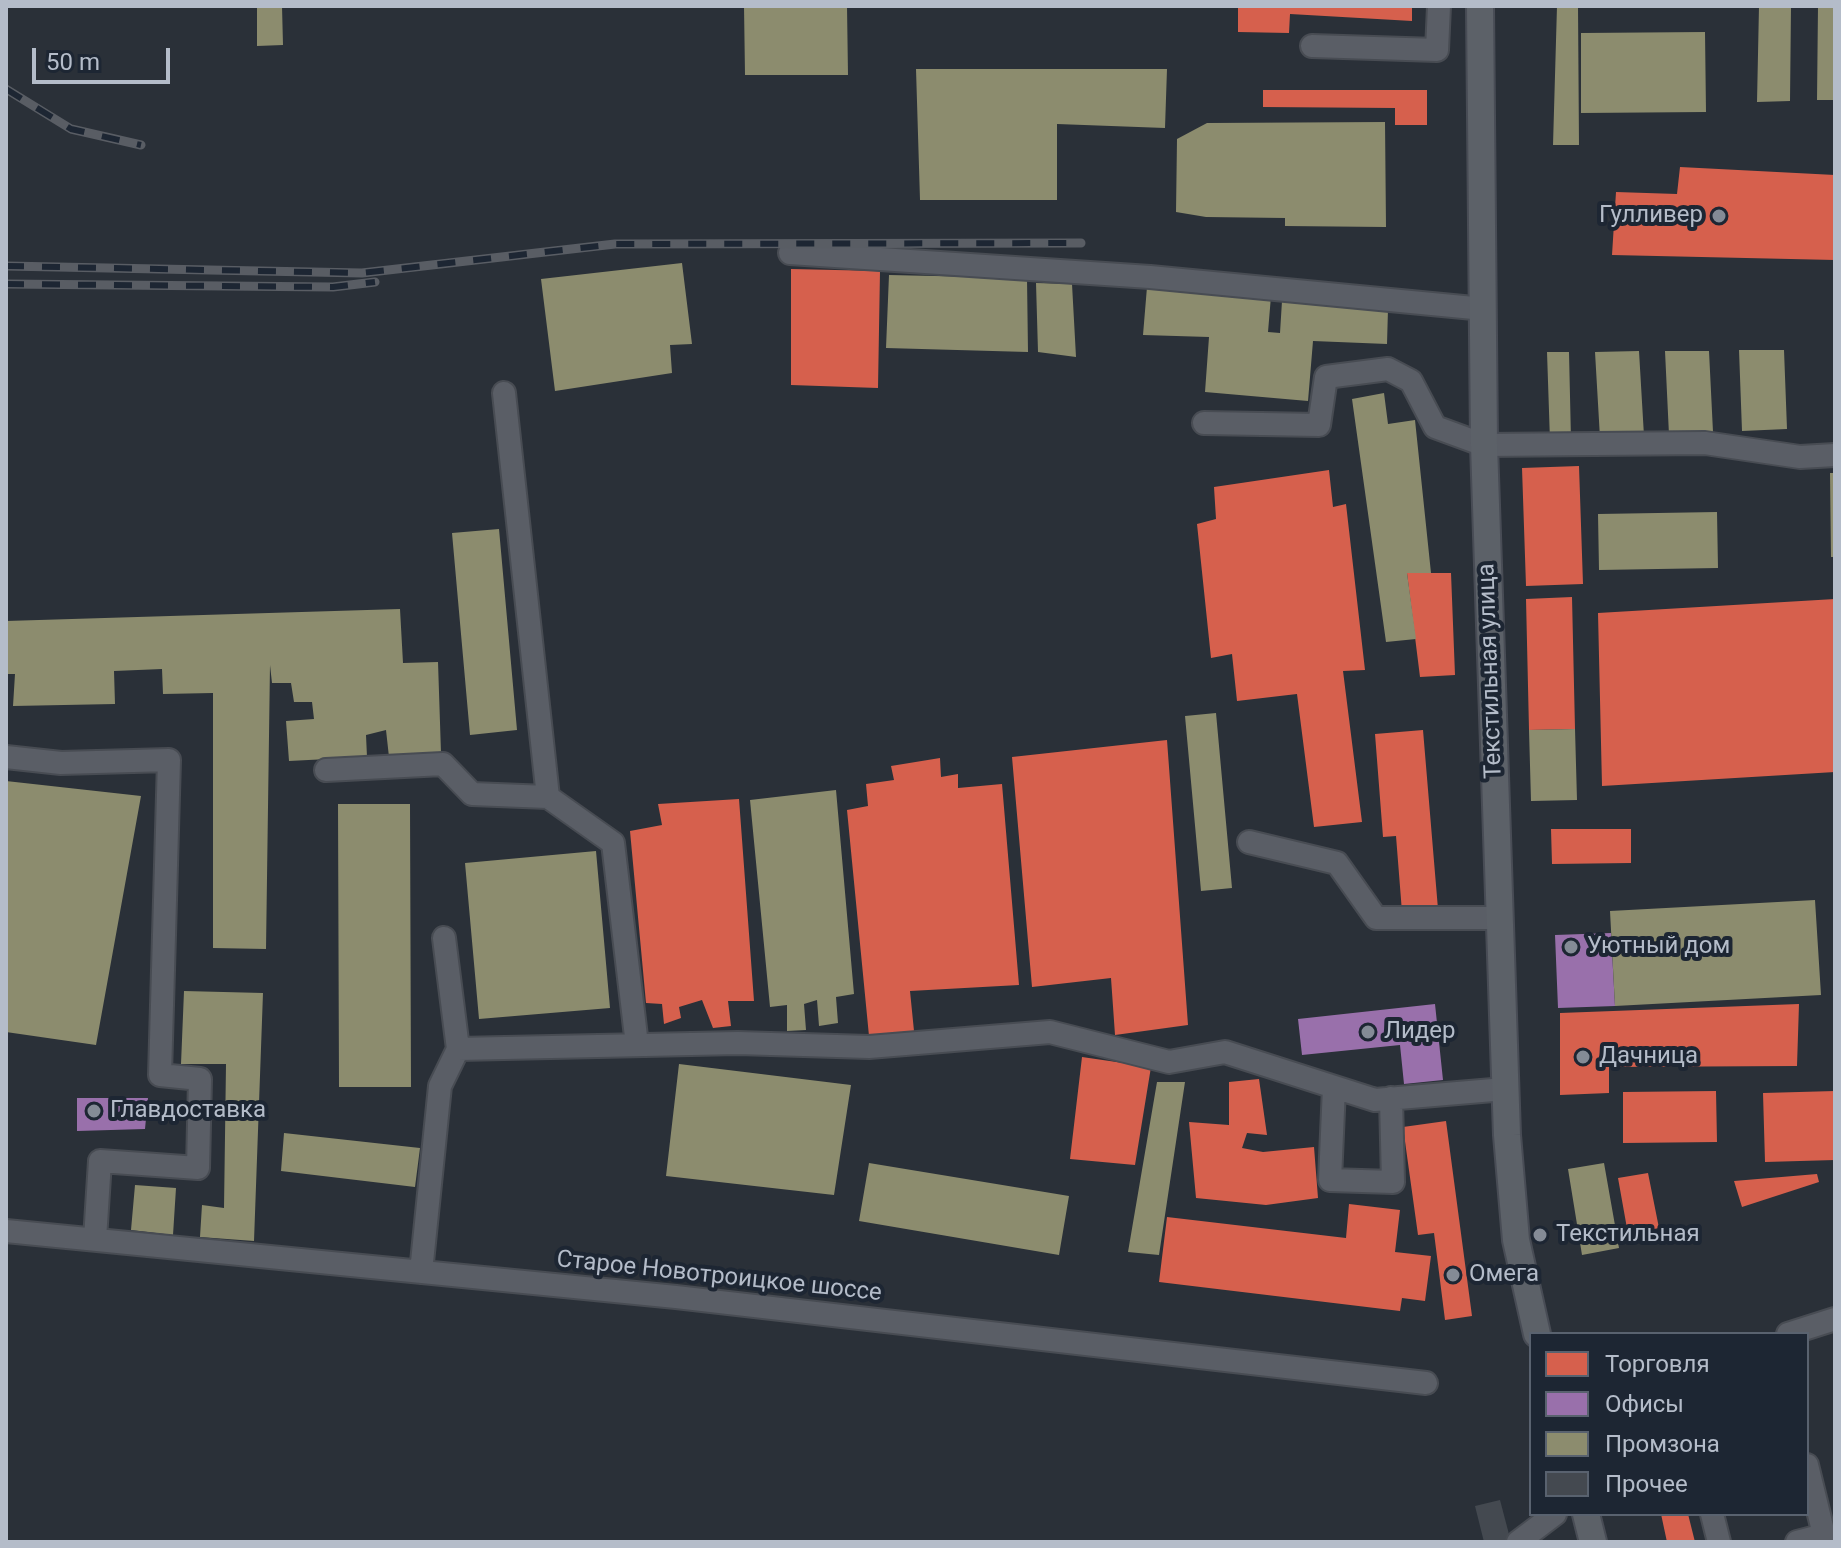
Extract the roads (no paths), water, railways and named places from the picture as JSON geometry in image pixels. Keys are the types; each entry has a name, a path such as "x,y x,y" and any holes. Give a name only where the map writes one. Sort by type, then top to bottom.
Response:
{"main road":[{"name":"Текстильная улица","path":"1480,6 1484,445 1509,1185 1516,1240 1537,1332"},
{"path":"1586,1516 1593,1542"}],"street":[{"path":"1312,46 1437,50 1439,6"},
{"path":"790,253 1150,277 1484,309"},
{"path":"1204,423 1319,425 1326,377 1388,369 1411,381 1435,427 1484,445 1705,443 1800,457 1835,455"},
{"path":"504,393 548,797"},
{"path":"6,757 61,763 169,760 160,1075 200,1079 198,1168 100,1161 95,1239"},
{"path":"326,770 443,764 472,794 548,797 613,843 637,1045"},
{"path":"1249,842 1337,863 1376,918 1499,918"},
{"path":"421,1272 440,1086 458,1049 444,938"},
{"path":"458,1049 738,1043 869,1047 1050,1032 1169,1062 1225,1052 1375,1100 1505,1089"},
{"path":"1334,1087 1330,1180 1393,1182 1391,1098"},
{"name":"Старое Новотроицкое шоссе","path":"6,1231 676,1297 1426,1383"},
{"path":"1794,1332 1835,1319"},
{"path":"1797,1542 1824,1535 1809,1473"},
{"path":"1518,1542 1552,1516"},
{"path":"1712,1516 1719,1542"}],"railway":[{"path":"6,89 71,129 141,145"},
{"path":"6,266 362,273 615,244 1081,243"},
{"path":"6,284 333,287 375,282"}],"place":[{"name":"Гулливер","path":"1719,216"},
{"name":"Уютный дом","path":"1571,947"},
{"name":"Лидер","path":"1368,1032"},
{"name":"Дачница","path":"1583,1057"},
{"name":"Главдоставка","path":"94,1111"},
{"name":"Текстильная","path":"1540,1235"},
{"name":"Омега","path":"1453,1275"}]}
